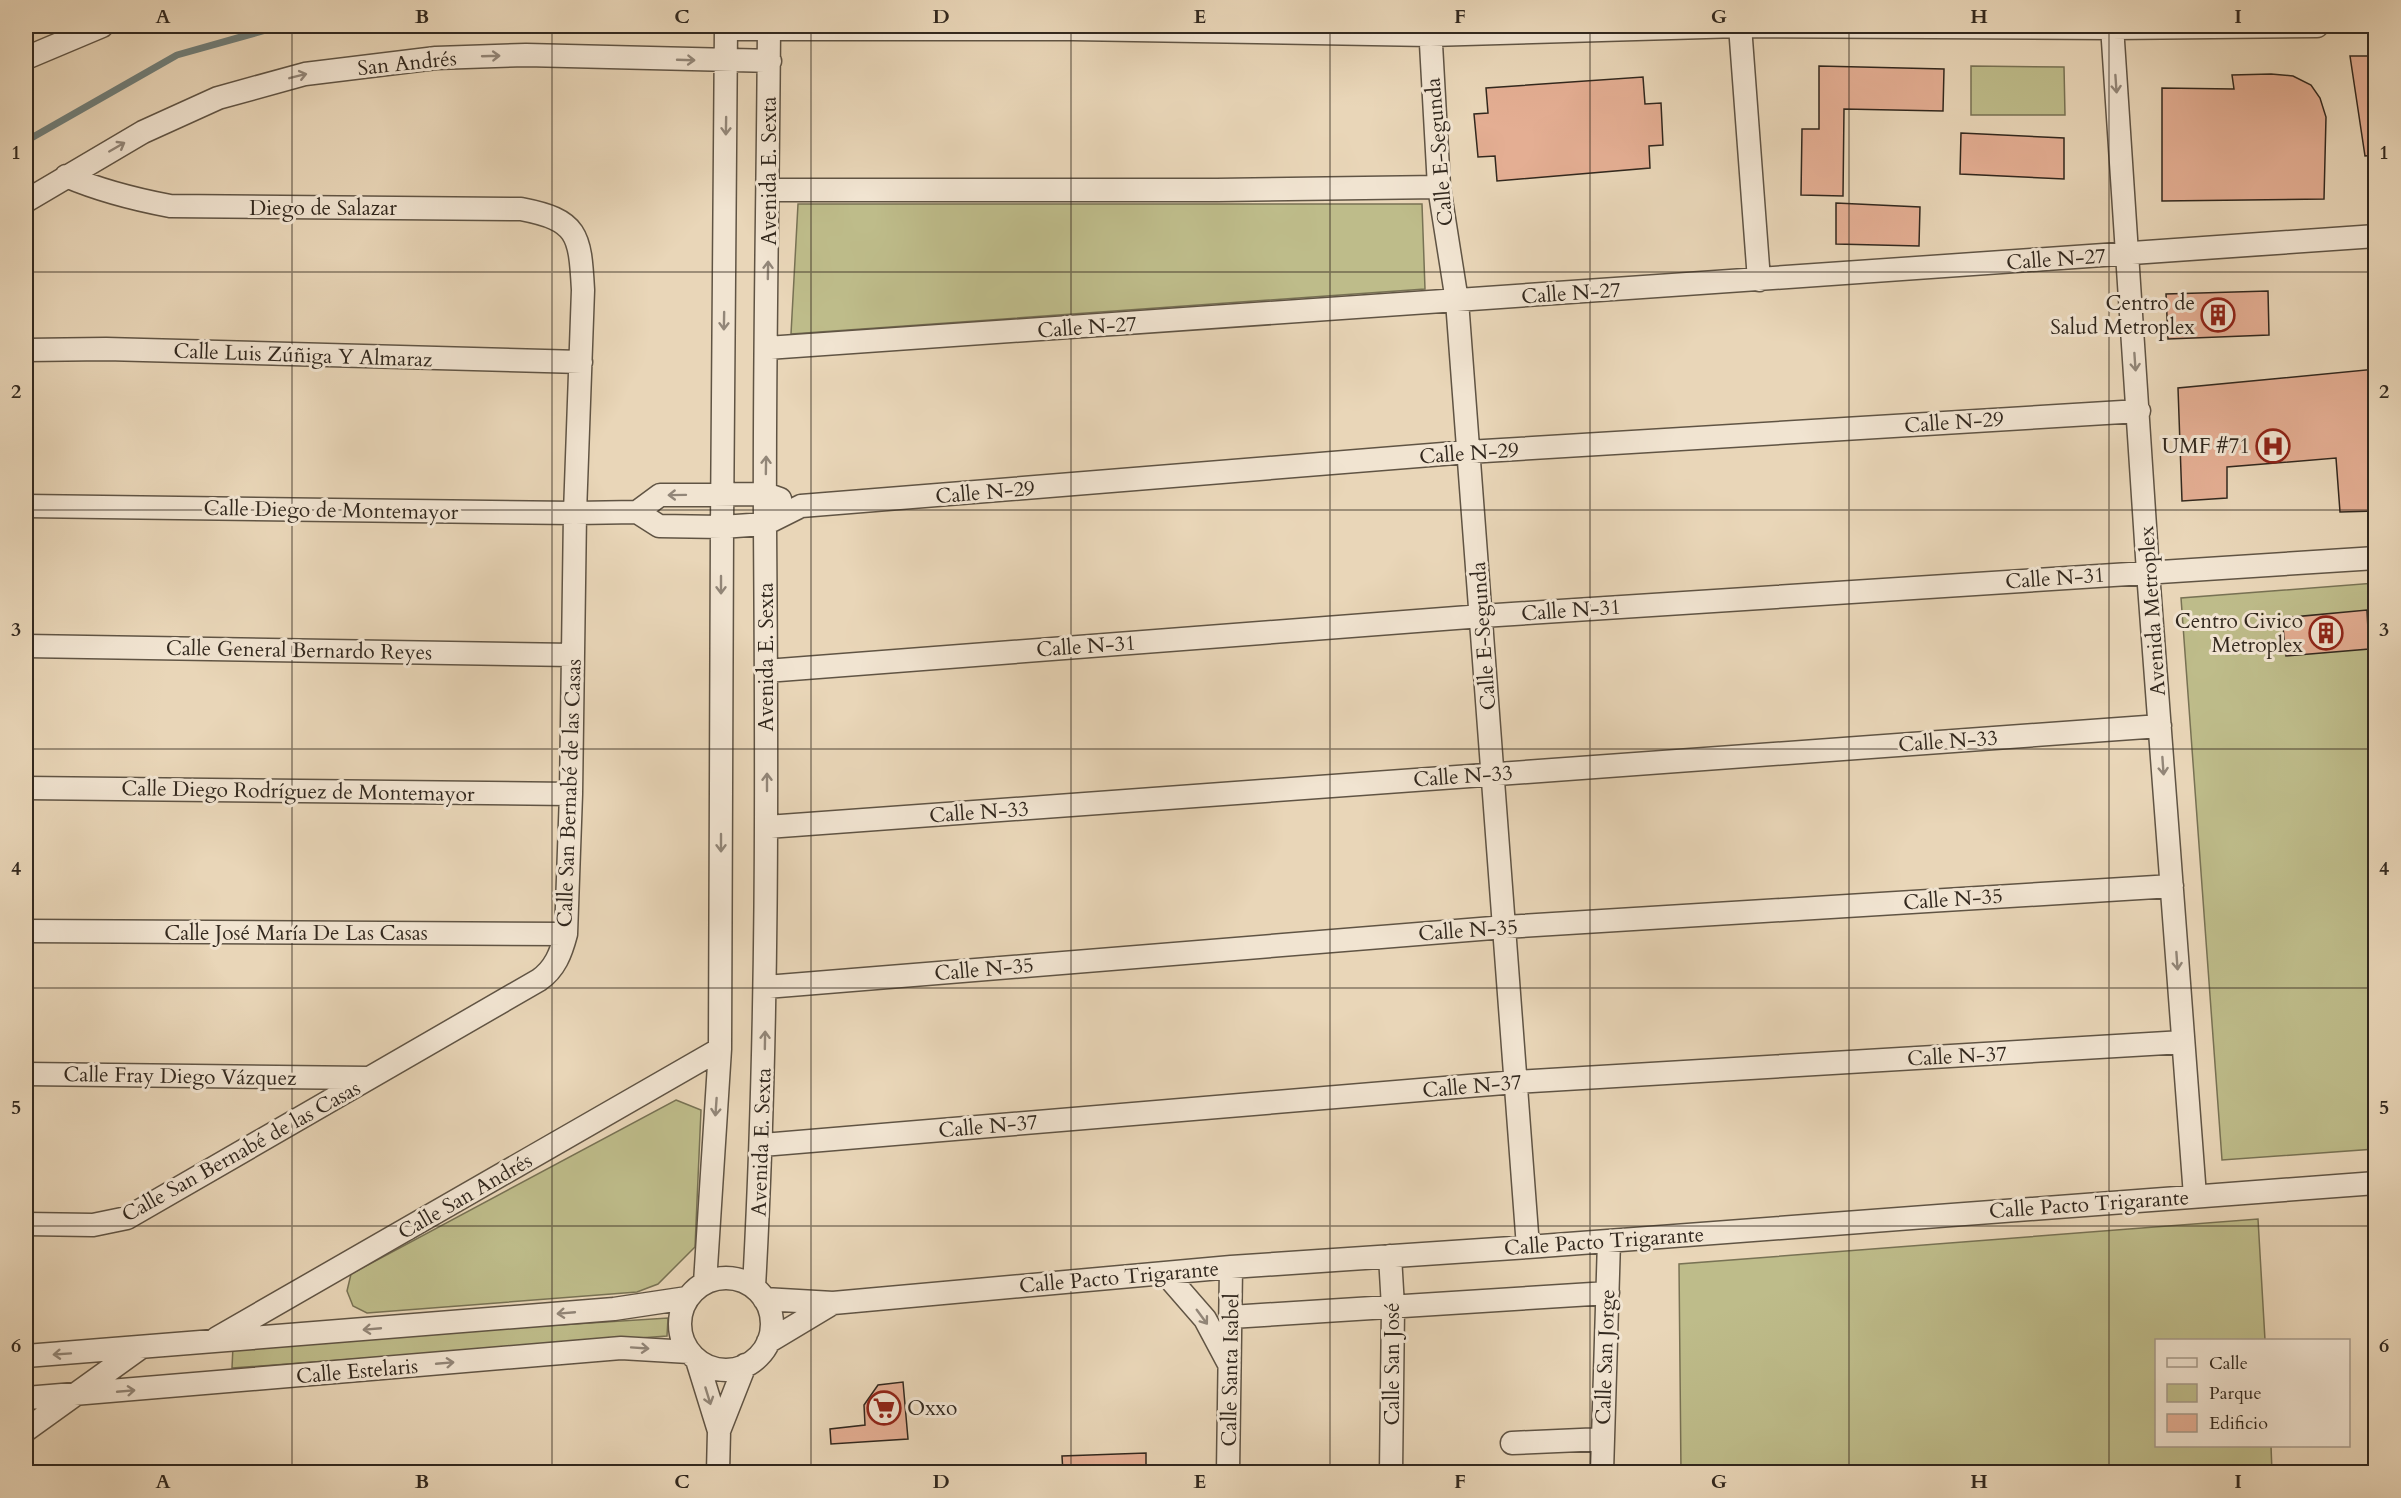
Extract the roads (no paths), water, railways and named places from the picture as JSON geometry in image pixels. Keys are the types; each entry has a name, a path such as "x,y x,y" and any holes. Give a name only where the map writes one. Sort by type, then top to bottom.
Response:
{"street":[{"path":"26,58 102,26"},
{"path":"726,27 1430,30 1740,26 2317,26"},
{"path":"1740,26 1759,280"},
{"name":"Avenida E. Sexta","path":"705,1283 720,1049 726,27"},
{"name":"Avenida E. Sexta","path":"759,1293 766,987 765,524 769,27"},
{"name":"Avenida Metroplex","path":"2112,27 2148,572 2195,1196"},
{"name":"Calle E-Segunda","path":"1430,30 1439,187 1457,301 1528,1247"},
{"name":"San Andrés","path":"26,201 142,132 218,98 305,74 436,58 515,56 770,61"},
{"name":"Diego de Salazar","path":"66,176 98,190 130,199 170,206 521,209 547,214 565,223 575,236"},
{"path":"769,190 1217,190 1439,187"},
{"name":"Calle San Bernabé de las Casas","path":"26,1224 93,1225 127,1218 547,975 560,955 566,934 572,794 575,513 581,362 581,258 575,236"},
{"name":"Calle N-27","path":"767,348 2376,236"},
{"name":"Calle Luis Zúñiga Y Almaraz","path":"26,350 106,349 581,362"},
{"name":"Calle N-29","path":"765,524 801,506 1468,452 2139,411"},
{"path":"637,512 660,495 722,494"},
{"name":"Calle N-29","path":"722,494 766,494 801,506"},
{"name":"Calle Diego de Montemayor","path":"26,506 637,512 659,526 722,527 765,524"},
{"name":"Calle N-31","path":"766,671 1482,616 2376,558"},
{"name":"Calle General Bernardo Reyes","path":"26,646 573,655"},
{"name":"Calle N-33","path":"767,827 2160,726"},
{"name":"Calle Diego Rodríguez de Montemayor","path":"26,788 572,794"},
{"name":"Calle N-35","path":"766,987 1505,927 2172,886"},
{"name":"Calle José María De Las Casas","path":"26,931 566,934"},
{"name":"Calle N-37","path":"762,1145 1516,1082 2183,1042"},
{"name":"Calle San Andrés","path":"210,1342 720,1049"},
{"name":"Calle Fray Diego Vázquez","path":"26,1074 371,1078"},
{"name":"Calle Pacto Trigarante","path":"759,1293 833,1303 1231,1267 2376,1184"},
{"name":"Calle San Jorge","path":"1602,1473 1609,1241"},
{"name":"Calle San José","path":"1390,1256 1393,1307 1391,1473"},
{"name":"Calle Santa Isabel","path":"1228,1473 1231,1267"},
{"path":"1165,1273 1204,1319 1230,1367"},
{"path":"693,1356 716,1369 735,1369 745,1365 762,1352 768,1342 771,1320 759,1293 739,1280 722,1278 705,1283 687,1298 680,1315 680,1333 693,1356 719,1431"},
{"path":"1231,1317 1608,1293"},
{"name":"Calle Estelaris","path":"26,1356 614,1309 687,1298"},
{"name":"Calle Pacto Trigarante","path":"768,1342 833,1303"},
{"path":"26,1430 140,1348"},
{"name":"Calle Estelaris","path":"26,1398 611,1348 693,1356"},
{"path":"718,1473 719,1431 745,1365"},
{"path":"1512,1443 1603,1439"}],"waterway":[{"path":"26,141 177,55 280,26"}],"place":[{"name":"Centro de Salud Metroplex","path":"2218,315"},
{"name":"UMF #71","path":"2273,446"},
{"name":"Centro Civico Metroplex","path":"2326,633"},
{"name":"Oxxo","path":"884,1408"}]}
